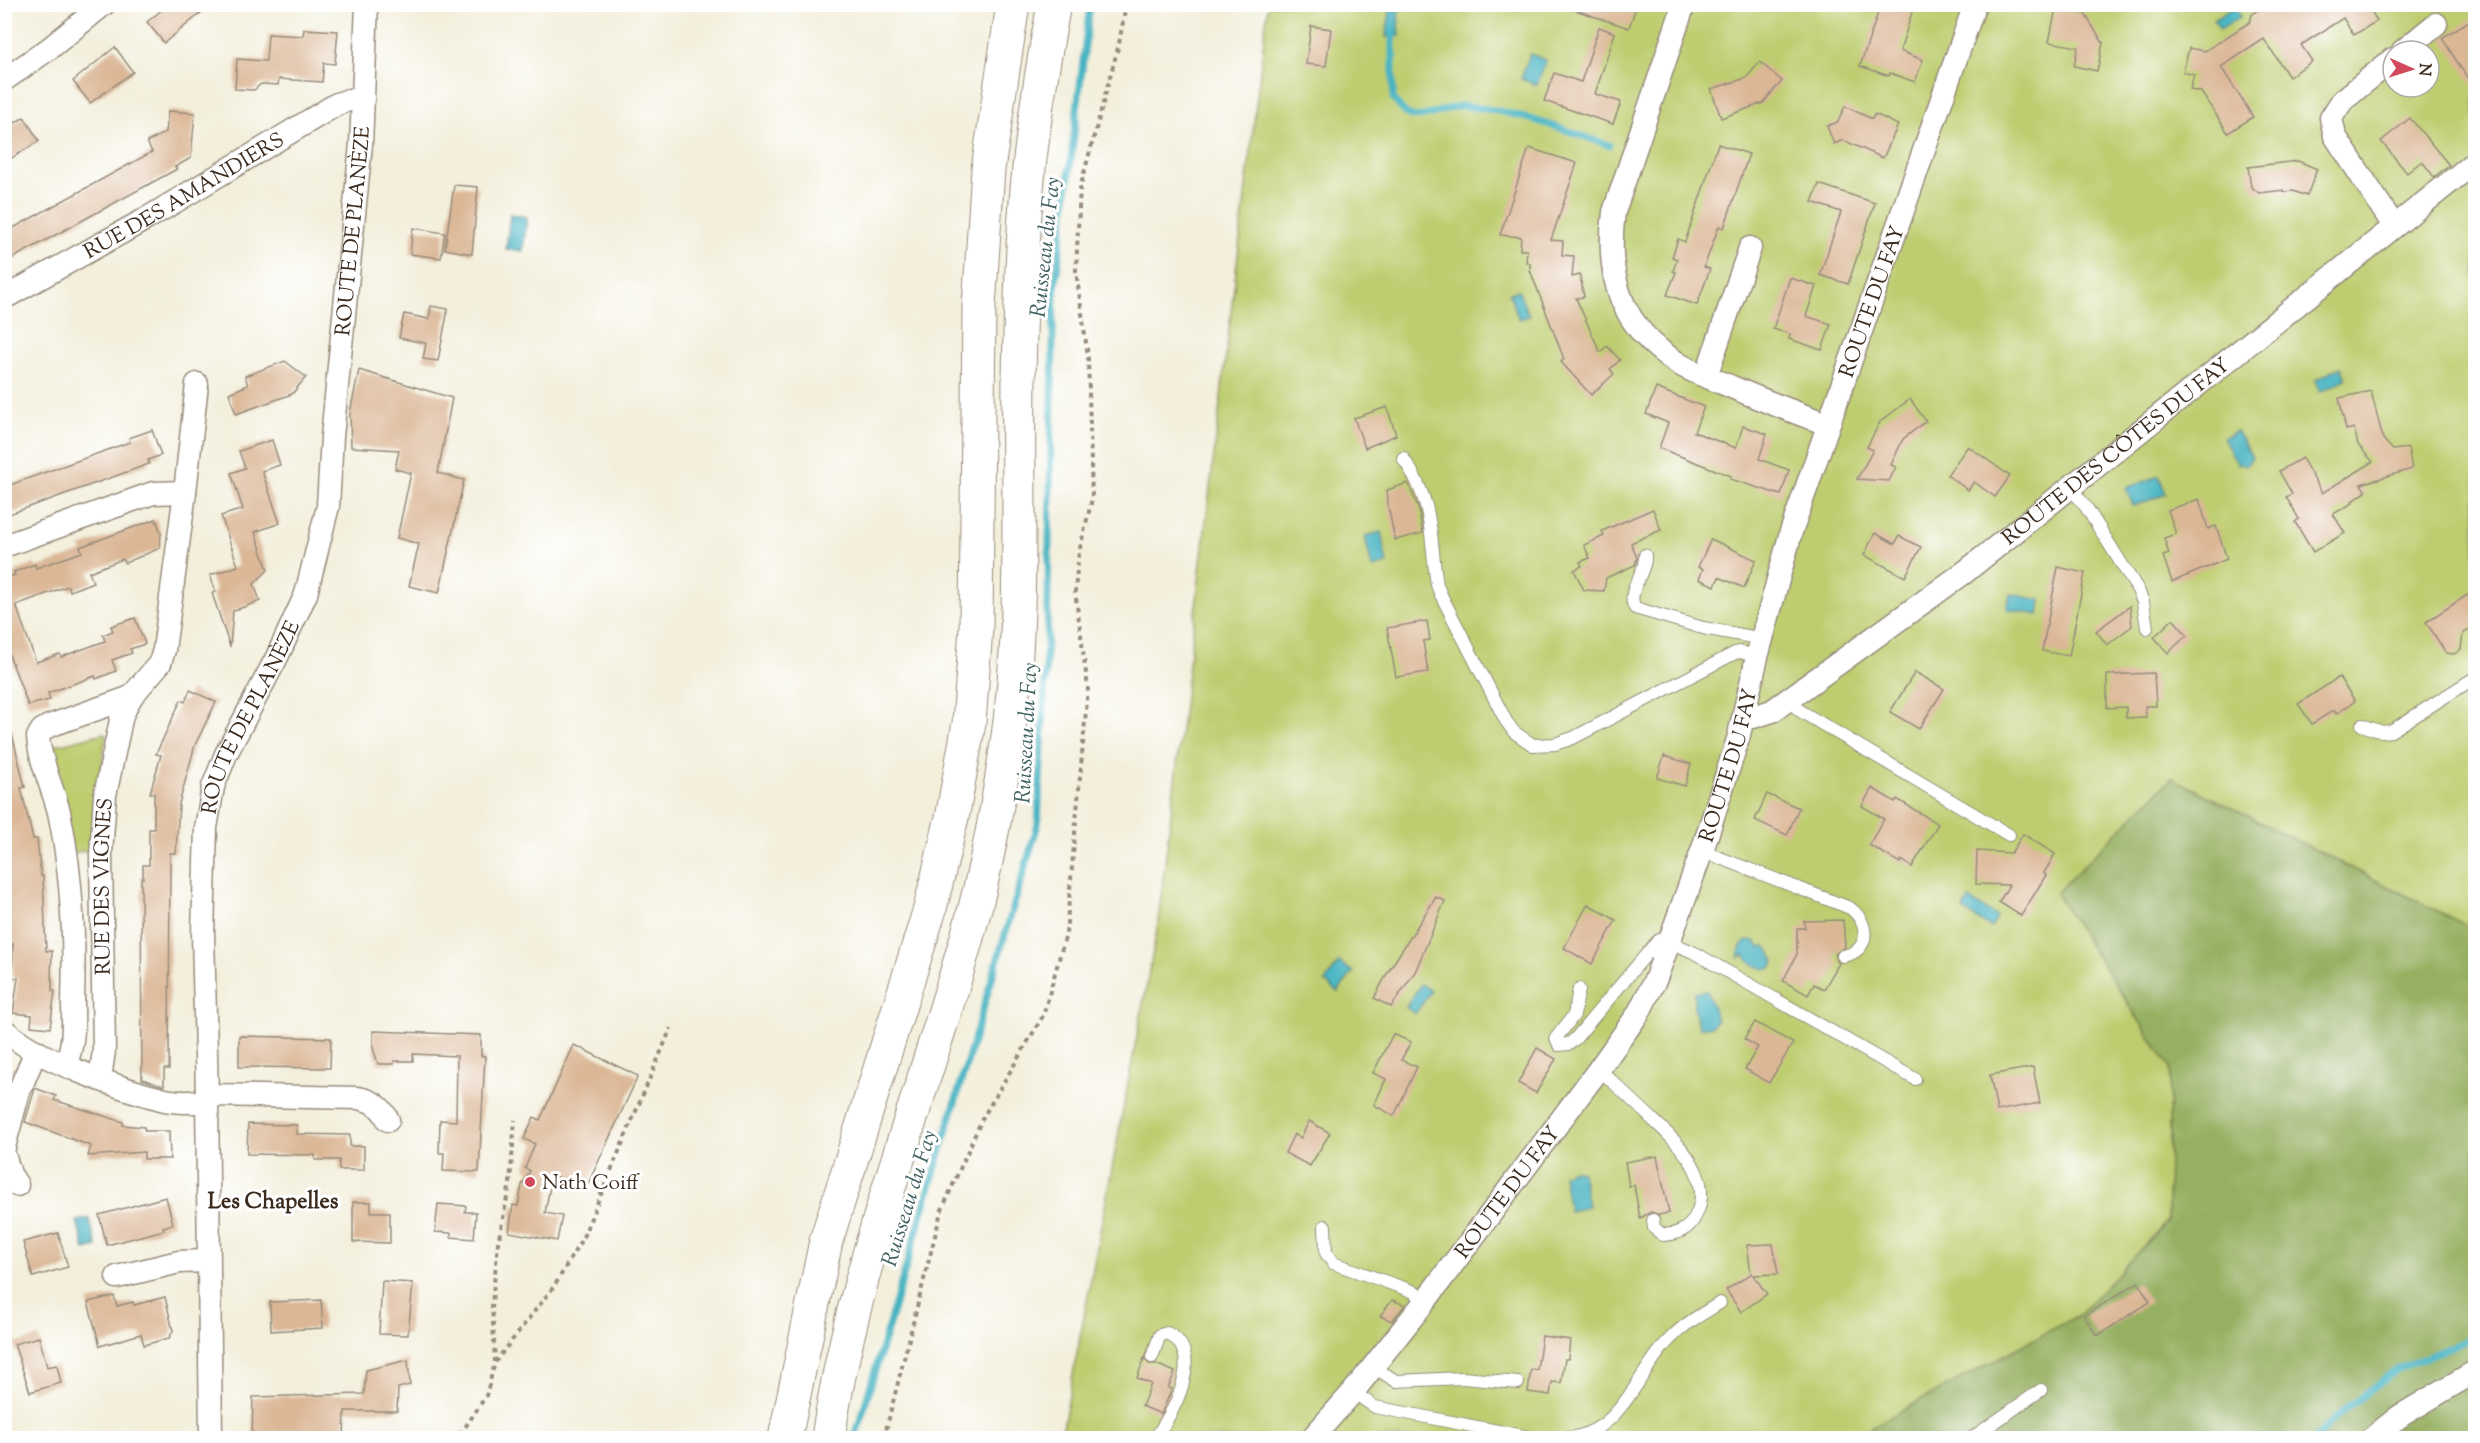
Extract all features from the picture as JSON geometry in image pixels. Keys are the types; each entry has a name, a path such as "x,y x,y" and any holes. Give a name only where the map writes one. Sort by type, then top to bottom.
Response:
{"highway":[{"path":"785,1438 826,1241 930,909 954,813 969,723 976,628 978,307 988,169 1013,4"},
{"path":"828,1438 854,1307 880,1215 970,929 994,824 1006,755 1017,643 1022,264 1032,136 1054,4"}],"street":[{"path":"4,80 50,48 104,4"},
{"name":"ROUTE DE PLANÈZE","path":"211,1438 203,933 206,828 213,787 226,754 292,627 306,594 328,506 363,100 367,4"},
{"path":"1684,4 1614,212 1610,238 1611,263 1616,286 1625,308 1651,344 1681,365 1827,424"},
{"name":"ROUTE DU FAY","path":"1312,1438 1353,1392 1426,1300 1599,1070 1638,1014 1656,978 1702,851 1744,715 1791,532 1975,4"},
{"path":"2418,39 2436,24"},
{"path":"2381,69 2342,101 2331,118 2335,136 2394,226"},
{"name":"RUE DES AMANDIERS","path":"4,298 146,219 337,104 349,100 363,100"},
{"name":"ROUTE DES CÔTES DU FAY","path":"1744,715 1763,716 1965,572 2475,160"},
{"path":"1706,376 1750,248"},
{"name":"RUE DES VIGNES","path":"100,1078 104,1051 101,855 105,795 116,735 131,697 160,663 164,650 197,384"},
{"path":"4,546 153,493 185,492"},
{"name":"RUE DES VIGNES","path":"65,1064 72,1044 74,978 71,891 59,815 38,737 42,730 49,726 131,697"},
{"path":"4,1030 36,1051 65,1064 166,1100 358,1098 372,1101 382,1109 388,1120"},
{"path":"4,1147 20,1091 36,1051"},
{"path":"4,1154 10,1174 17,1185"},
{"path":"117,1278 179,1262 208,1261"},
{"path":"2372,1438 2400,1416 2475,1371"}],"lane":[{"path":"1403,458 1417,478 1424,494 1430,521 1437,585 1441,595 1506,721 1523,740 1542,746 1564,741 1735,653 1760,648"},
{"path":"2071,488 2086,507 2138,590 2145,608 2147,628"},
{"path":"1644,555 1646,562 1632,598 1635,608 1760,648"},
{"path":"2362,725 2382,732 2391,731 2475,676"},
{"path":"1787,700 1802,712 2009,835"},
{"path":"1702,851 1850,908 1864,923 1863,943 1857,951 1843,956"},
{"path":"1579,989 1574,1015 1556,1038 1559,1045 1569,1044 1576,1038 1659,940 1670,942 1693,952 1916,1078"},
{"path":"1599,1070 1680,1145 1697,1174 1701,1202 1692,1224 1678,1233 1663,1235 1654,1228 1653,1221"},
{"path":"1325,1226 1326,1253 1333,1263 1412,1291 1426,1300"},
{"path":"1568,1438 1588,1434 1611,1420 1671,1337 1720,1303"},
{"path":"1152,1357 1161,1335 1167,1333 1179,1340 1185,1359 1180,1392 1170,1417 1155,1438"},
{"path":"1372,1366 1396,1381 1463,1378 1518,1383"},
{"path":"1972,1438 2041,1390"},
{"path":"1353,1392 1375,1407 1534,1438"}],"path":[{"path":"884,1438 941,1212 982,1119 1043,1016 1066,934 1088,688 1075,591 1079,552 1092,499 1088,357 1076,271 1080,189 1119,44 1126,4"},
{"path":"495,1362 555,1285 583,1237 671,1028"},
{"path":"442,1438 462,1432 486,1396 495,1362 492,1304 498,1243 510,1183 515,1120"}],"green space":[{"path":"1268,5 2475,5 2475,930 2172,778 2056,893 2170,1068 2168,1220 2079,1315 1851,1438 1061,1438 1157,930"},
{"path":"104,733 106,735 90,850 72,853 49,747"},
{"path":"2172,778 2475,930 2475,1438 1851,1438 2079,1315 2168,1220 2170,1068 2056,893"}],"water":[{"path":"1391,5 1402,5 1398,15 1400,36 1386,37"},
{"path":"2235,6 2241,16 2220,30 2214,20"},
{"path":"1530,54 1546,60 1537,85 1521,79"},
{"path":"510,214 527,217 523,251 506,249"},
{"path":"1518,290 1529,316 1519,319 1509,294"},
{"path":"2341,367 2346,379 2320,392 2315,380"},
{"path":"2236,431 2252,457 2246,466 2241,463 2238,465 2223,438"},
{"path":"2159,476 2166,494 2133,506 2126,488"},
{"path":"1381,532 1387,564 1372,568 1365,536"},
{"path":"2010,594 2041,600 2039,615 2007,609"},
{"path":"1969,899 1997,917 1991,928 1963,910"},
{"path":"1748,940 1755,941 1760,948 1765,946 1768,948 1775,961 1770,969 1755,965 1743,954 1740,958 1741,948"},
{"path":"1339,962 1353,972 1338,992 1325,982"},
{"path":"1421,984 1431,991 1415,1014 1406,1007"},
{"path":"1707,991 1717,1020 1712,1026 1699,1028 1694,1009 1694,993"},
{"path":"1573,1170 1582,1172 1588,1207 1569,1211 1563,1175"},
{"path":"89,1218 97,1247 85,1250 77,1221"}],"building":[{"path":"169,4 212,4 164,43 147,22"},
{"path":"1570,4 1637,4 1629,28 1569,8"},
{"path":"1881,4 1900,4 1913,9 1900,51 1923,60 1915,82 1860,66"},
{"path":"2267,4 2367,4 2377,21 2354,35 2343,18 2301,45 2312,61 2289,77 2264,39 2221,67 2253,117 2228,133 2201,92 2190,90 2194,75 2183,72 2189,48 2205,51 2250,22 2252,14"},
{"path":"2056,8 2085,14 2103,43 2097,71 2074,66 2078,47 2049,42"},
{"path":"2475,17 2475,90 2442,38"},
{"path":"1311,26 1331,29 1326,66 1306,64"},
{"path":"1599,27 1615,33 1595,94 1621,102 1613,124 1544,101 1554,73 1581,82"},
{"path":"304,29 338,31 335,64 324,63 322,82 279,79 278,85 261,84 254,90 235,89 237,59 266,61 268,34 303,36"},
{"path":"115,47 133,72 90,103 73,81"},
{"path":"1760,62 1782,81 1763,103 1721,118 1711,89 1746,78"},
{"path":"1845,106 1872,119 1875,114 1898,125 1883,158 1843,140 1834,144 1827,126 1838,122"},
{"path":"168,111 195,113 191,158 175,167 177,169 4,263 4,233 152,152 147,142 166,132"},
{"path":"24,117 39,141 4,163 4,130"},
{"path":"2410,118 2449,165 2434,177 2422,161 2407,173 2381,141"},
{"path":"1718,144 1749,154 1724,228 1719,226 1704,267 1710,269 1697,305 1667,295 1676,272 1673,271 1677,259 1672,257 1678,239 1685,242"},
{"path":"1529,148 1577,163 1551,240 1563,241 1562,255 1574,256 1572,277 1580,275 1584,297 1576,298 1600,352 1607,346 1620,360 1610,369 1614,374 1591,395 1561,362 1564,359 1530,270 1530,263 1526,262 1527,250 1520,250 1521,237 1500,235"},
{"path":"2298,161 2317,169 2307,196 2293,191 2284,192 2284,190 2259,193 2251,187 2248,167"},
{"path":"1819,184 1875,203 1848,284 1820,275 1841,212 1812,202"},
{"path":"454,185 478,187 472,254 445,249"},
{"path":"413,228 445,233 441,258 410,254"},
{"path":"1790,278 1816,286 1806,316 1831,324 1822,350 1789,339 1790,334 1773,329"},
{"path":"431,306 448,309 438,361 423,359 426,343 399,338 404,314 429,319"},
{"path":"285,361 306,377 292,394 236,414 229,393 248,385 245,376"},
{"path":"359,370 452,398 438,473 464,480 439,593 409,586 419,544 397,538 411,473 395,469 399,450 351,447 350,413"},
{"path":"1656,388 1704,407 1694,432 1736,448 1743,426 1767,434 1759,459 1789,470 1781,495 1730,479 1731,476 1659,448 1668,423 1646,414"},
{"path":"2371,391 2383,439 2393,450 2408,448 2412,469 2361,484 2366,492 2352,501 2353,503 2333,514 2345,533 2313,552 2295,522 2299,519 2286,497 2292,494 2279,471 2302,458 2322,493 2373,462 2358,445 2354,428 2346,430 2339,398"},
{"path":"1910,399 1926,421 1903,439 1891,465 1896,467 1889,481 1857,479 1873,450 1867,447 1880,422"},
{"path":"1387,407 1396,435 1365,448 1354,418"},
{"path":"152,430 161,455 148,460 149,464 4,516 4,487 130,442 129,438"},
{"path":"272,440 280,465 262,471 280,523 255,532 268,570 254,584 260,601 233,611 230,647 212,593 216,592 210,575 238,566 221,516 243,509 231,473 245,468 239,451"},
{"path":"1968,446 2010,476 1995,497 1974,482 1968,490 1947,475"},
{"path":"1408,483 1418,507 1423,533 1395,540 1387,490"},
{"path":"2199,499 2208,529 2216,526 2227,559 2172,582 2163,556 2169,554 2164,538 2176,534 2168,510"},
{"path":"1653,509 1661,530 1631,543 1637,558 1635,565 1606,578 1604,591 1584,590 1574,570 1582,566 1580,562 1590,558 1584,545 1604,536 1602,531"},
{"path":"156,519 161,533 160,548 125,563 123,559 89,572 93,582 70,591 68,586 16,605 36,662 60,654 61,657 105,641 103,635 113,631 111,626 135,618 145,644 130,649 132,653 112,660 116,671 48,693 50,700 28,705 4,641 4,579 15,575 14,572 35,564 36,568 82,552 80,547"},
{"path":"1875,533 1895,544 1899,536 1921,547 1905,577 1864,555"},
{"path":"1711,539 1756,560 1744,588 1719,577 1715,586 1699,579 1703,569 1698,567"},
{"path":"2058,567 2085,573 2069,656 2042,651"},
{"path":"2475,590 2475,626 2463,634 2461,649 2454,654 2446,653 2426,622"},
{"path":"2130,606 2132,626 2107,645 2096,631"},
{"path":"2173,619 2187,635 2168,653 2154,637"},
{"path":"1427,621 1430,640 1423,641 1428,672 1396,677 1387,628"},
{"path":"1915,672 1944,689 1919,729 1890,712"},
{"path":"2154,673 2156,706 2145,706 2146,717 2126,718 2126,707 2107,708 2107,675"},
{"path":"2339,677 2355,701 2336,714 2334,710 2312,724 2298,704"},
{"path":"190,690 216,702 195,745 179,804 176,853 170,853 169,1069 164,1069 164,1086 142,1079 141,878 143,878 143,865 149,865 149,829 154,829 154,793 150,793 161,755 156,754 181,700 185,702"},
{"path":"11,730 25,787 21,788 33,839 37,839 41,876 43,876 46,951 52,951 51,979 52,991 55,991 50,1028 31,1026 32,1015 13,1013 18,978 12,978 13,944 4,944 4,880 9,879 4,833 4,731"},
{"path":"1664,756 1691,764 1685,786 1657,778"},
{"path":"1872,788 1895,802 1897,799 1938,824 1912,867 1901,860 1900,863 1869,845 1884,819 1862,806"},
{"path":"1767,794 1799,808 1787,835 1755,820"},
{"path":"2023,834 2055,854 2044,873 2046,875 2021,916 1999,902 2009,885 1976,884 1977,851 2011,853"},
{"path":"1436,897 1445,901 1415,972 1391,1007 1374,998"},
{"path":"1588,904 1616,920 1592,964 1564,948"},
{"path":"1843,920 1845,947 1835,954 1835,959 1839,963 1824,989 1814,984 1808,995 1783,981 1797,954 1797,928 1805,928 1804,921"},
{"path":"1755,1022 1793,1043 1769,1083 1745,1069 1758,1047 1744,1039"},
{"path":"373,1031 481,1035 481,1056 485,1056 479,1172 443,1171 444,1153 439,1153 440,1120 456,1121 457,1056 413,1054 413,1061 378,1064 373,1048"},
{"path":"1393,1034 1411,1042 1401,1060 1417,1067 1394,1116 1374,1105 1386,1079 1373,1073"},
{"path":"239,1036 331,1038 330,1068 239,1067"},
{"path":"574,1045 638,1076 588,1184 552,1176 545,1213 562,1216 557,1241 509,1232 513,1205 518,1206 522,1185 530,1171 525,1168 535,1144 524,1139 534,1117 540,1120"},
{"path":"1537,1048 1556,1059 1536,1093 1518,1083"},
{"path":"2033,1067 2040,1103 1997,1111 1990,1075"},
{"path":"35,1088 56,1096 54,1100 123,1122 123,1125 144,1127 145,1131 169,1131 170,1159 144,1159 144,1152 88,1156 91,1146 25,1122"},
{"path":"1309,1121 1330,1133 1310,1166 1285,1153 1294,1134 1301,1138"},
{"path":"248,1124 297,1125 297,1134 350,1135 350,1146 364,1146 364,1170 339,1170 339,1160 315,1160 315,1155 247,1154"},
{"path":"1657,1156 1669,1213 1659,1215 1651,1212 1640,1218 1634,1185 1629,1186 1625,1162"},
{"path":"166,1197 173,1224 163,1227 164,1230 107,1245 99,1215"},
{"path":"353,1202 371,1202 371,1212 390,1212 390,1243 353,1242"},
{"path":"438,1204 466,1206 465,1212 476,1212 474,1239 451,1237 451,1233 435,1232"},
{"path":"58,1233 68,1267 33,1277 23,1242"},
{"path":"1773,1244 1778,1274 1753,1275 1767,1294 1741,1312 1726,1290 1751,1274 1747,1245"},
{"path":"382,1281 413,1283 408,1335 379,1334"},
{"path":"2138,1282 2150,1302 2097,1336 2084,1316"},
{"path":"114,1296 117,1306 133,1302 134,1305 165,1297 173,1331 169,1338 144,1345 141,1334 100,1346 88,1302"},
{"path":"321,1300 323,1328 271,1331 270,1302"},
{"path":"1392,1300 1405,1305 1392,1321 1380,1316"},
{"path":"1542,1336 1570,1340 1568,1359 1565,1359 1561,1383 1552,1382 1550,1395 1528,1392 1531,1369 1537,1370"},
{"path":"39,1337 47,1367 57,1365 61,1383 30,1392 14,1344"},
{"path":"1144,1358 1149,1364 1156,1364 1175,1372 1168,1388 1172,1389 1161,1414 1142,1406 1151,1384 1137,1378"},
{"path":"408,1360 410,1385 398,1388 397,1411 345,1411 344,1438 252,1438 253,1397 364,1394 366,1370"}],"waterway":[{"name":"Ruisseau du Fay","path":"855,1438 1038,824 1047,641 1054,297 1090,4"},
{"path":"1393,37 1393,99 1407,114 1415,117 1428,115 1457,106 1482,108 1537,121 1609,145"},
{"path":"2315,1438 2348,1407 2398,1369 2476,1336"}],"place":[{"name":"Nath Coiff","path":"530,1182"}],"district":[{"name":"Les Chapelles","path":"273,1200"}]}
